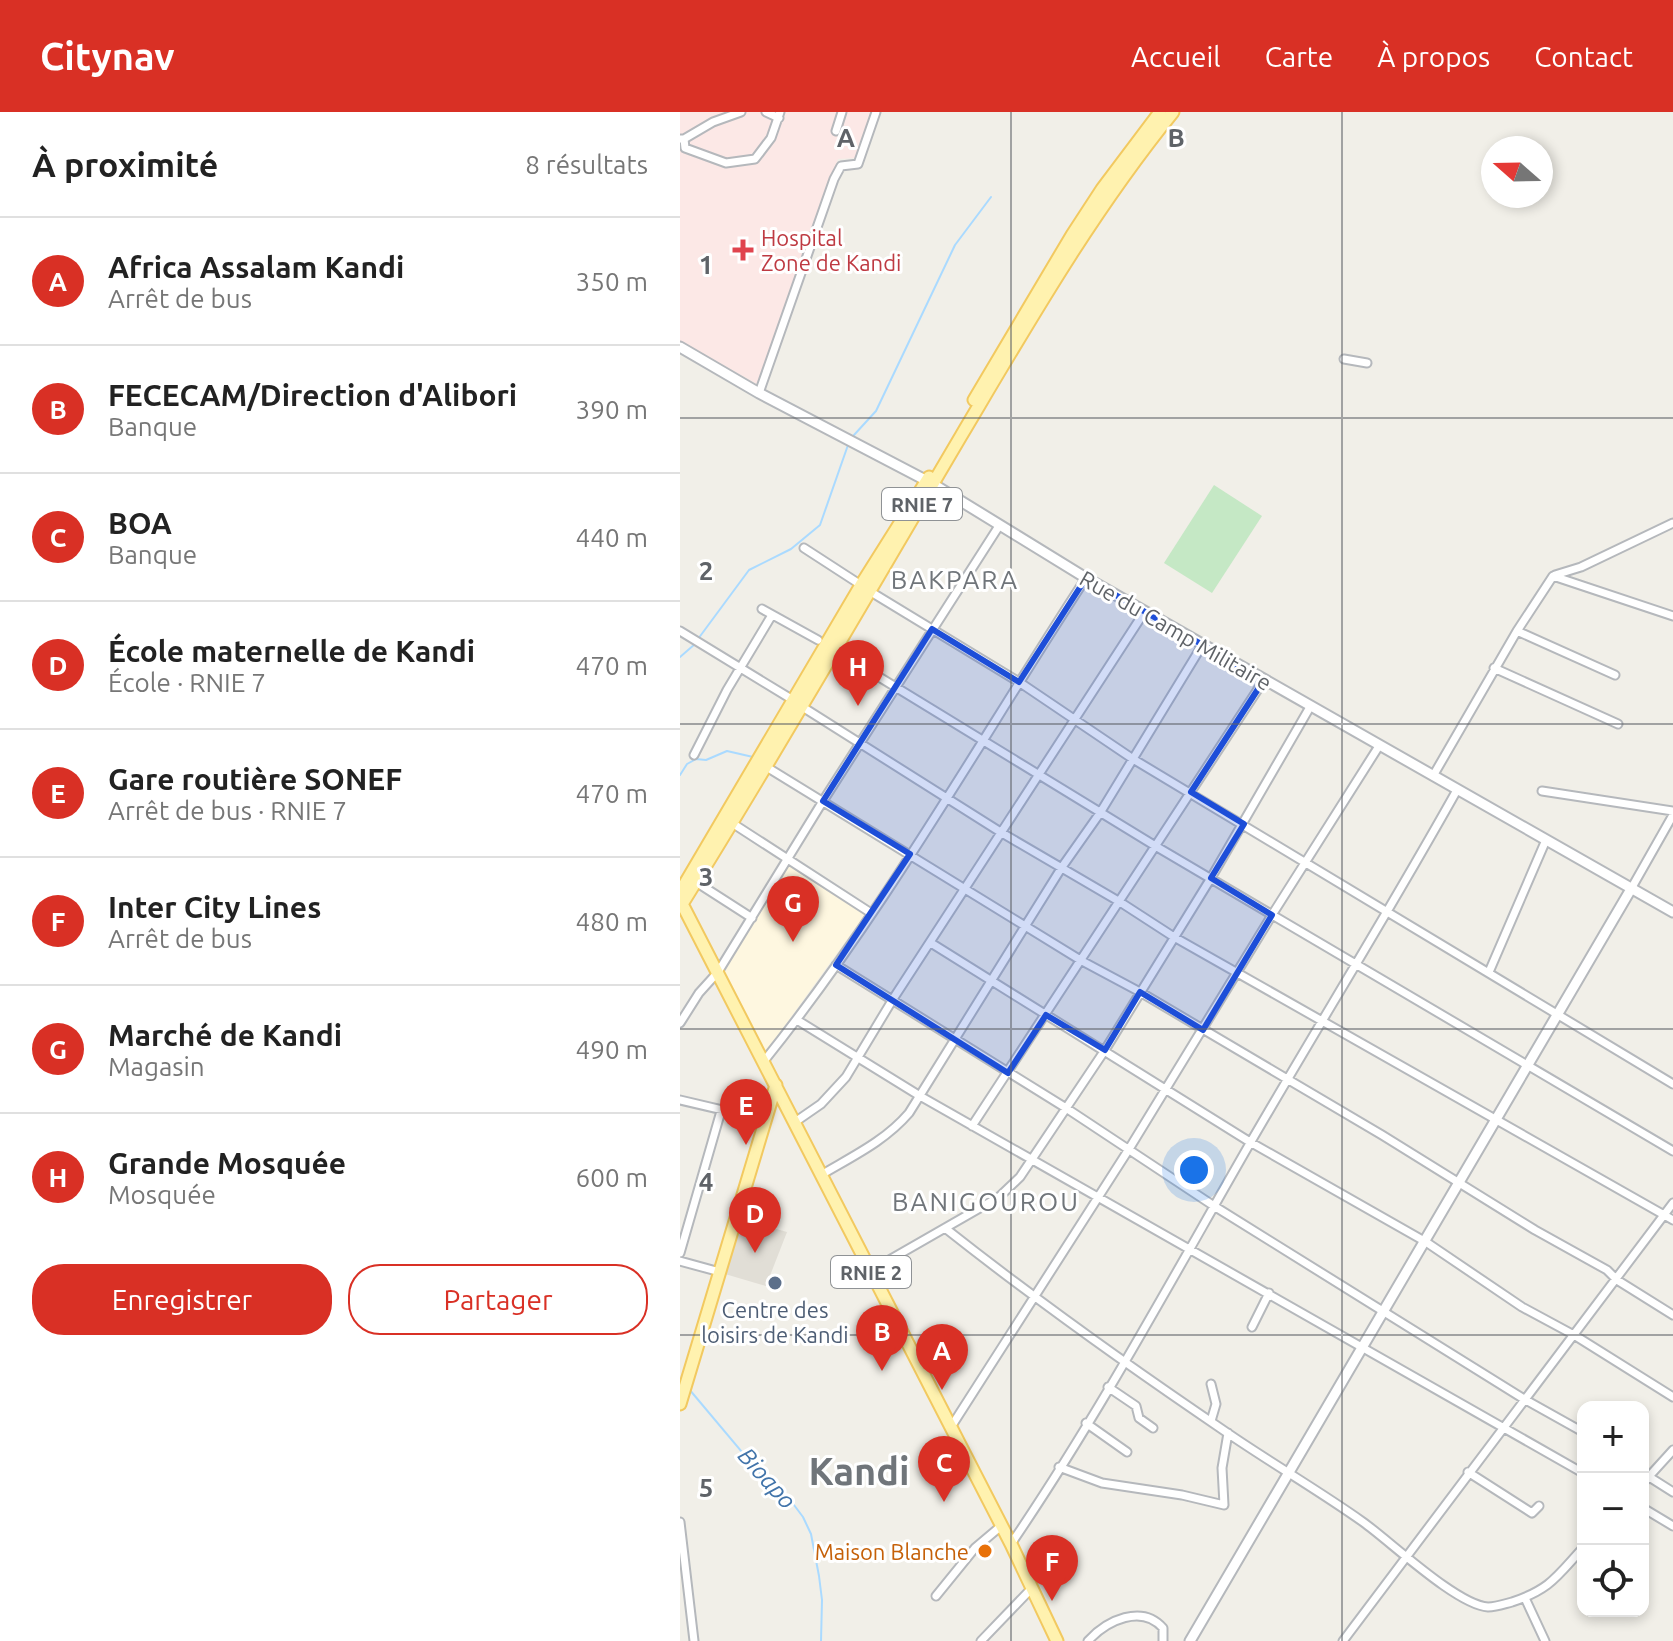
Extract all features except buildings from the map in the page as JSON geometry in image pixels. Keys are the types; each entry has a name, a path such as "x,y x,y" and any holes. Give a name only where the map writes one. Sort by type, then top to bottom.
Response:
{"main road":[{"name":"RNIE 7","path":"930,483 1072,235 1160,112"},
{"name":"RNIE 7","path":"681,900 866,588 1108,196 1173,112"},
{"name":"RNIE 7","path":"681,900 696,882 732,823 797,703 835,650 866,588"},
{"name":"RNIE 2","path":"681,900 1011,1544 1057,1641"},
{"path":"683,1392 776,1085"}],"street":[{"path":"713,122 716,112"},
{"path":"682,144 713,122 741,112"},
{"path":"682,144 726,163 755,159 771,138 779,115 766,112"},
{"path":"836,131 842,112"},
{"path":"759,393 834,179 841,166 858,164 876,112"},
{"name":"Rue du Camp Militaire","path":"680,347 759,393 930,483 1086,578 1673,912"},
{"path":"1344,359 1367,363"},
{"path":"1433,776 1494,668 1553,576 1581,567 1673,523"},
{"path":"680,1023 683,1014 718,972 999,526"},
{"path":"804,548 1019,682 1133,759 1673,1084"},
{"path":"1553,576 1673,616"},
{"path":"764,1061 797,1020 871,913 1086,578"},
{"path":"762,609 818,640"},
{"path":"795,1122 832,1094 860,1056 893,999 1145,611"},
{"path":"694,755 772,615"},
{"path":"680,631 1174,937 1673,1220"},
{"path":"1517,631 1615,675"},
{"path":"821,1175 872,1146 893,1130 920,1096 1203,644"},
{"path":"835,650 1038,776 1673,1151"},
{"path":"1494,668 1618,724"},
{"path":"972,1126 1264,680"},
{"path":"870,1271 1007,1192 1032,1160 1105,1050 1211,878 1310,707"},
{"path":"951,1427 1129,1149 1379,746"},
{"path":"765,766 1082,961 1140,992 1607,1270 1617,1280 1673,1315"},
{"path":"1011,1544 1124,1362 1457,790"},
{"path":"1190,1641 1559,1015 1673,813 1542,791"},
{"path":"732,823 871,913"},
{"path":"1489,972 1546,840"},
{"path":"696,882 752,918"},
{"path":"931,943 1250,1142 1426,1242 1536,1316 1574,1335 1673,1397"},
{"path":"836,965 1066,1108 1214,1206 1524,1399 1577,1429"},
{"path":"797,1020 972,1126 1577,1470"},
{"path":"680,1100 765,1120"},
{"path":"680,1253 721,1111"},
{"path":"1343,1641 1673,1203"},
{"path":"680,1209 692,1214"},
{"path":"945,1228 1033,1298 1228,1433 1290,1471 1476,1604 1492,1607 1525,1598 1550,1584 1577,1555"},
{"path":"680,1261 720,1272"},
{"path":"1252,1327 1269,1293"},
{"path":"1211,1384 1216,1404 1211,1421"},
{"path":"1108,1387 1136,1406 1139,1418 1153,1428"},
{"path":"1086,1423 1127,1452"},
{"path":"1059,1467 1102,1483 1224,1505 1222,1468 1228,1433"},
{"path":"1649,1473 1673,1450"},
{"path":"1468,1472 1532,1513 1539,1506"},
{"path":"1649,1479 1673,1492"},
{"path":"1649,1512 1673,1526"},
{"path":"680,1522 694,1641"},
{"path":"936,1596 975,1548 1001,1526"},
{"path":"981,1641 1031,1589"},
{"path":"1525,1598 1545,1641"},
{"path":"1088,1641 1102,1628 1140,1615 1154,1620 1163,1628 1163,1641"}],"highlighted area":[{"path":"1086,578 1264,680 1191,792 1244,824 1211,878 1272,915 1203,1030 1140,992 1105,1050 1046,1015 1008,1073 836,965 910,854 823,801 932,629 1019,682"}],"shaded area":[{"name":"Hospital Zone de Kandi","path":"680,112 872,112 855,158 838,159 757,384 680,341"},
{"path":"789,864 866,913 765,1053 722,972"},
{"path":"740,1219 787,1232 766,1286 725,1274"}],"green space":[{"path":"1214,485 1262,516 1212,593 1164,563"}],"waterway":[{"path":"854,435 876,411 955,245 991,197"},
{"path":"698,639 749,570 791,549 820,525 848,445"},
{"path":"680,657 695,644"},
{"path":"680,775 687,764 696,759 706,760 727,751 753,757"},
{"name":"Bioapo","path":"689,1389 773,1489 794,1505 803,1517 811,1534 819,1576 821,1641"}],"place":[{"name":"Hospital Zone de Kandi","path":"743,250"},
{"name":"Grande Mosquée","path":"858,706"},
{"name":"Marché de Kandi","path":"793,942"},
{"name":"Gare routière SONEF","path":"746,1145"},
{"name":"École maternelle de Kandi","path":"755,1253"},
{"name":"Centre des loisirs de Kandi","path":"775,1283"},
{"name":"FECECAM/Direction d'Alibori","path":"882,1371"},
{"name":"Africa Assalam Kandi","path":"942,1390"},
{"name":"BOA","path":"944,1502"},
{"name":"Maison Blanche","path":"985,1551"},
{"name":"Inter City Lines","path":"1052,1601"}],"district":[{"name":"BAKPARA","path":"955,579"},
{"name":"BANIGOUROU","path":"986,1201"},
{"name":"Kandi","path":"859,1471"}]}
